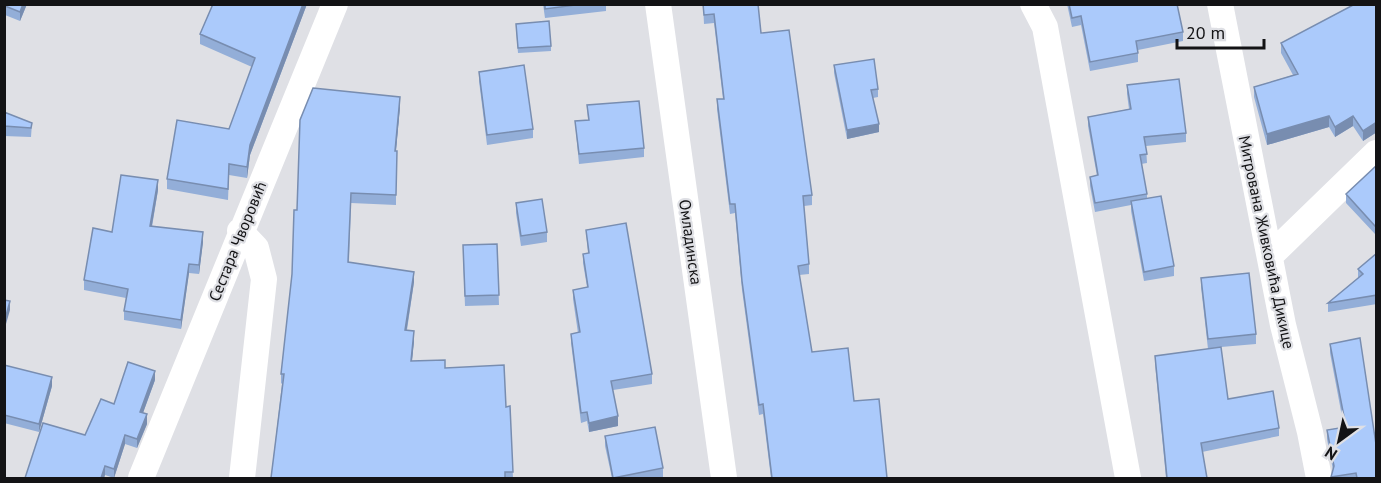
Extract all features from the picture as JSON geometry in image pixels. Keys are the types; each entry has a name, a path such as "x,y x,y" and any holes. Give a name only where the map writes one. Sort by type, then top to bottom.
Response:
{"street":[{"name":"Сестара Чворовић","path":"141,478 240,231 335,4"},
{"name":"Омладинска","path":"658,4 724,478"},
{"path":"1033,4 1044,27 1128,478"},
{"name":"Митрована Живковића Дикице","path":"1220,4 1270,256 1319,478"},
{"path":"1270,256 1377,153"},
{"path":"240,231 256,248 264,279 242,478"}],"building":[{"path":"4,4 23,4 20,12 5,6 4,8"},
{"path":"213,4 303,4 250,145 247,167 229,164 228,189 167,179 177,120 229,129 255,58 200,34"},
{"path":"545,4 583,4 545,9"},
{"path":"703,4 758,4 761,33 789,30 812,195 803,196 809,264 798,266 812,352 848,348 854,401 879,399 887,478 772,478 763,404 759,405 742,281 735,204 730,204 717,99 724,99 714,14 704,15"},
{"path":"1069,4 1177,4 1183,32 1136,41 1138,53 1090,62 1081,16 1072,18"},
{"path":"1355,4 1377,4 1377,122 1363,131 1353,116 1335,127 1329,116 1267,134 1254,87 1298,74 1281,43"},
{"path":"549,21 551,46 518,48 516,24"},
{"path":"874,59 878,89 871,90 879,124 847,130 834,65"},
{"path":"524,65 533,129 487,135 479,72"},
{"path":"1179,79 1186,133 1144,137 1147,154 1140,155 1147,194 1095,203 1090,177 1098,175 1088,117 1131,109 1127,85"},
{"path":"313,88 400,97 395,151 397,151 396,195 351,193 348,262 414,272 405,330 414,331 411,361 445,360 445,368 504,365 506,407 510,406 513,472 505,472 505,478 271,478 284,374 281,374 292,274 294,210 297,210 300,120"},
{"path":"639,101 644,148 579,154 575,121 589,120 587,105"},
{"path":"4,112 32,123 31,128 4,126"},
{"path":"1377,165 1377,225 1375,226 1346,194"},
{"path":"121,175 158,180 150,226 203,232 199,265 189,264 181,320 124,311 128,289 84,280 93,228 112,232"},
{"path":"1161,196 1174,266 1144,272 1131,201"},
{"path":"542,199 547,232 521,236 516,203"},
{"path":"626,223 652,374 611,381 618,416 589,423 587,412 581,413 571,334 580,332 573,290 588,287 583,254 589,253 586,230"},
{"path":"497,244 499,295 465,296 463,245"},
{"path":"1377,253 1377,295 1328,303 1363,274 1358,269"},
{"path":"1249,273 1256,334 1208,339 1201,278"},
{"path":"4,300 10,301 4,323"},
{"path":"1360,338 1377,451 1377,478 1357,478 1356,473 1331,477 1334,466 1327,430 1346,427 1330,344"},
{"path":"1221,347 1228,399 1273,391 1279,428 1201,443 1207,478 1167,478 1155,356"},
{"path":"128,362 155,371 140,412 147,414 137,439 125,435 114,469 105,466 101,478 25,478 43,423 85,435 101,399 114,404"},
{"path":"4,365 52,377 39,424 4,415"},
{"path":"655,427 663,468 613,478 605,436"}]}
